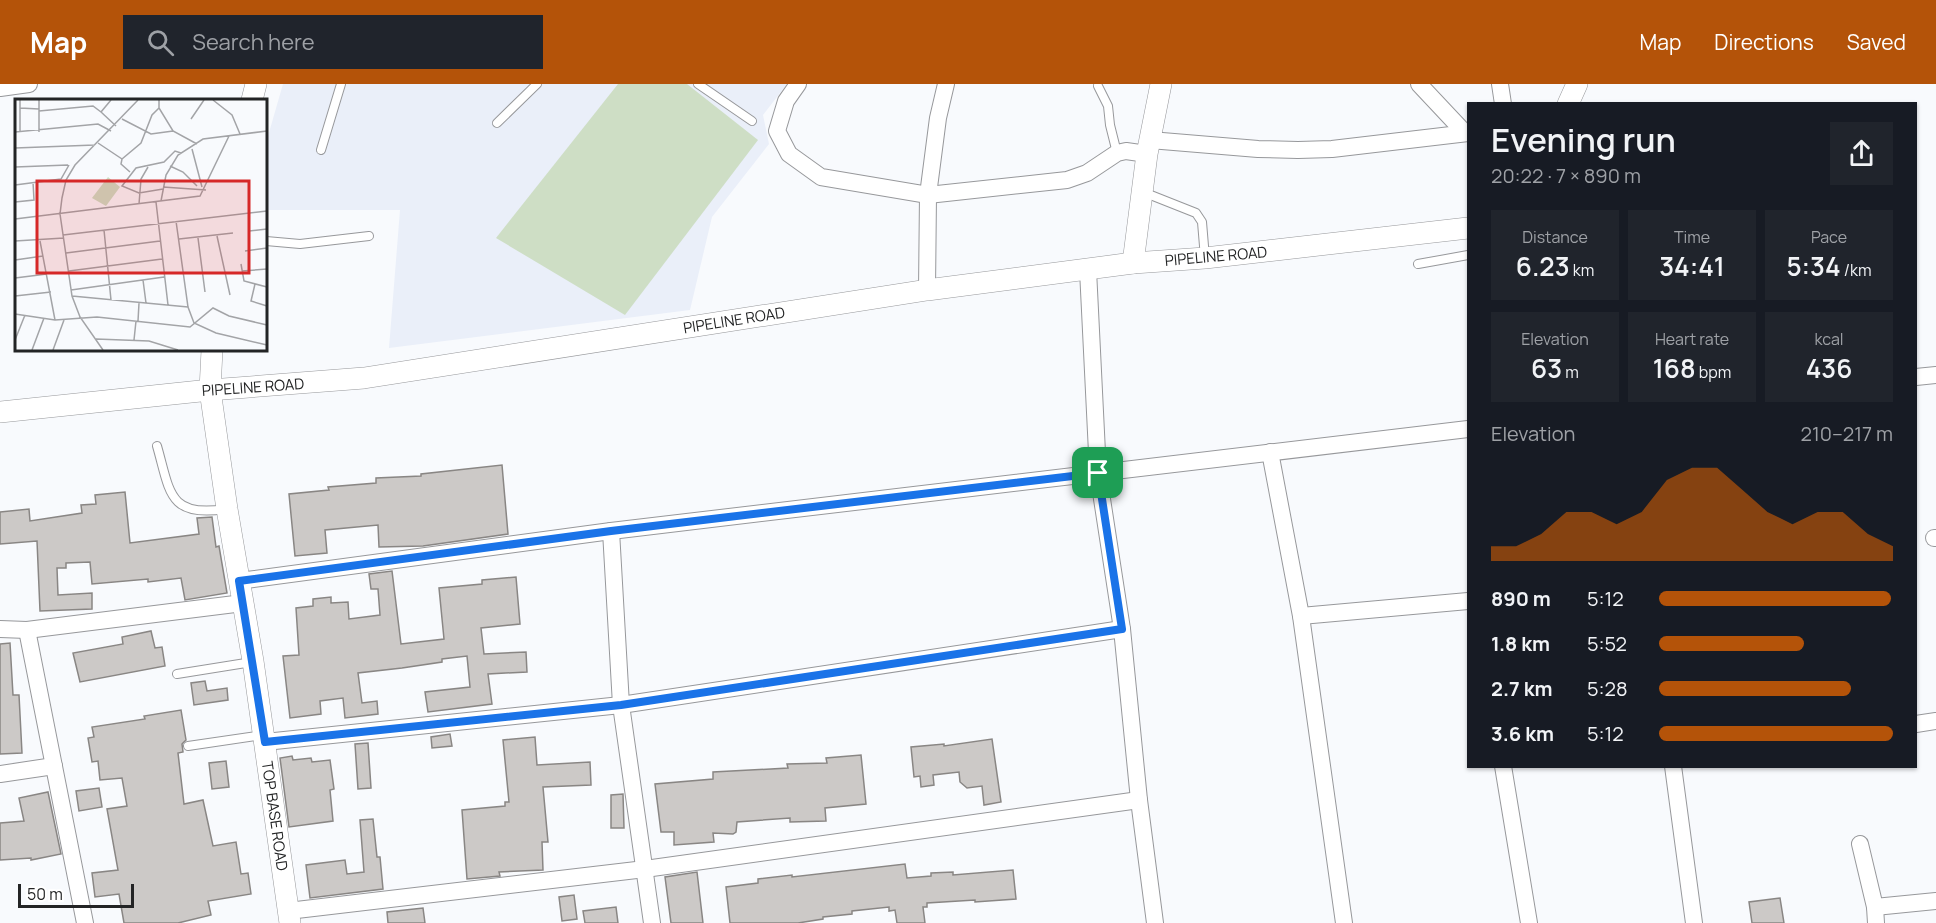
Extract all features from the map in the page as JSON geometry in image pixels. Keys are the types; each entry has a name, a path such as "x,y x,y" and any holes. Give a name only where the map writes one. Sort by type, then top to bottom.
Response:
{"street":[{"path":"0,88 29,84"},
{"path":"252,99 256,84"},
{"path":"798,84 786,101 777,132 789,154 821,177 928,195 1067,180 1087,173 1117,153 1148,147 1332,149 1467,133"},
{"path":"927,290 928,195 938,118 946,84"},
{"path":"1133,263 1148,147 1161,84"},
{"path":"1419,84 1467,133"},
{"path":"1500,84 1503,102"},
{"path":"1569,102 1576,84"},
{"name":"PIPELINE ROAD","path":"0,412 210,390 364,378 927,290 1133,263 1205,258 1467,228"},
{"path":"1088,270 1098,473 1122,629 1139,800 1155,923"},
{"name":"TOP BASE ROAD","path":"212,351 210,390 226,509 253,662 289,917"},
{"path":"1917,377 1936,375"},
{"path":"239,581 611,531 1467,429"},
{"path":"1270,452 1300,616 1344,923"},
{"path":"611,531 621,705 651,923"},
{"path":"1300,616 1467,601"},
{"path":"0,629 27,630 243,603"},
{"path":"264,738 621,705 1122,629"},
{"path":"27,630 84,923"},
{"path":"1917,724 1936,721"},
{"path":"0,774 54,766"},
{"path":"1503,768 1529,923"},
{"path":"1672,768 1694,923"},
{"path":"289,917 1139,800"},
{"path":"1860,844 1876,915 1936,901"}],"lane":[{"path":"321,150 341,84"},
{"path":"497,123 537,84"},
{"path":"698,84 752,120"},
{"path":"1098,86 1108,106 1117,153"},
{"path":"1142,192 1196,213 1202,222 1205,258"},
{"path":"267,240 300,244 369,236"},
{"path":"1418,264 1467,255"},
{"path":"157,446 172,495 179,503 198,511 226,509"},
{"path":"177,674 253,662"},
{"path":"188,746 264,738"}],"shaded area":[{"path":"283,84 787,84 763,115 769,144 712,217 690,310 389,348 400,210 267,210 267,140"}],"green space":[{"path":"618,84 687,84 758,140 625,315 496,238"}],"building":[{"path":"502,465 508,534 423,546 379,547 378,525 325,530 327,553 295,556 289,494 329,490 328,487 376,483 376,478 421,476 421,474"},
{"path":"125,492 130,543 199,534 197,518 212,517 216,547 219,546 227,593 185,600 181,578 92,584 90,562 66,563 66,568 57,568 58,595 92,593 92,609 40,611 37,541 0,544 0,512 29,509 30,521 82,513 81,505 96,504 95,495"},
{"path":"392,571 401,644 444,639 439,588 482,584 482,580 516,577 520,624 481,628 484,654 526,652 527,672 488,674 492,704 428,712 425,692 470,687 467,656 442,659 442,662 358,673 362,703 377,701 378,714 345,718 343,698 320,701 321,714 290,718 283,656 299,655 296,608 313,606 313,599 331,597 331,603 348,602 349,619 380,615 378,589 371,589 369,574"},
{"path":"151,631 155,648 162,647 165,666 80,682 73,653 123,644 122,637"},
{"path":"10,643 13,695 19,695 22,753 0,754 0,644"},
{"path":"205,681 207,691 227,688 228,700 194,705 191,683"},
{"path":"181,710 186,740 182,744 183,752 178,753 184,804 203,800 213,846 236,842 241,874 248,873 251,894 208,901 211,915 178,923 124,923 119,894 95,897 92,873 118,870 107,809 127,806 122,778 100,780 98,761 92,762 88,738 94,737 92,727 145,719 144,716"},
{"path":"450,734 452,746 432,748 431,737"},
{"path":"535,737 537,765 590,762 591,785 543,787 548,842 542,842 543,870 499,872 500,876 467,879 462,810 505,806 505,802 509,802 503,740"},
{"path":"992,739 1001,802 984,805 982,786 967,788 960,782 959,772 933,775 934,785 921,787 920,776 914,777 911,747 944,744 944,746"},
{"path":"368,743 371,788 358,789 355,744"},
{"path":"861,755 866,804 825,808 826,821 790,822 790,818 737,822 736,832 733,834 713,833 714,842 674,845 674,832 661,832 655,784 713,779 713,772 788,768 787,764 827,763 826,758"},
{"path":"292,756 293,760 311,758 312,762 330,760 334,789 330,790 333,821 289,827 280,758"},
{"path":"226,761 229,787 212,789 209,763"},
{"path":"99,788 102,807 79,811 76,791"},
{"path":"48,792 61,854 31,860 31,858 0,860 0,823 24,821 19,798"},
{"path":"623,794 624,828 611,828 611,795"},
{"path":"373,819 383,889 310,898 306,865 345,860 347,874 364,872 360,820"},
{"path":"905,864 907,878 931,876 931,873 953,872 953,875 1013,870 1016,899 927,903 927,907 923,907 925,923 897,923 895,910 889,911 889,907 852,911 852,914 823,917 823,919 798,923 730,923 726,887 758,883 758,879"},
{"path":"697,872 703,923 671,923 665,877"},
{"path":"574,895 577,919 562,921 559,897"},
{"path":"1780,898 1784,923 1752,923 1749,902"},
{"path":"616,907 618,923 585,923 583,911"},
{"path":"423,908 425,923 388,923 387,912"}],"route":[{"path":"1098,473 1122,629 621,705 265,742 239,581 611,531 1098,473"}]}
